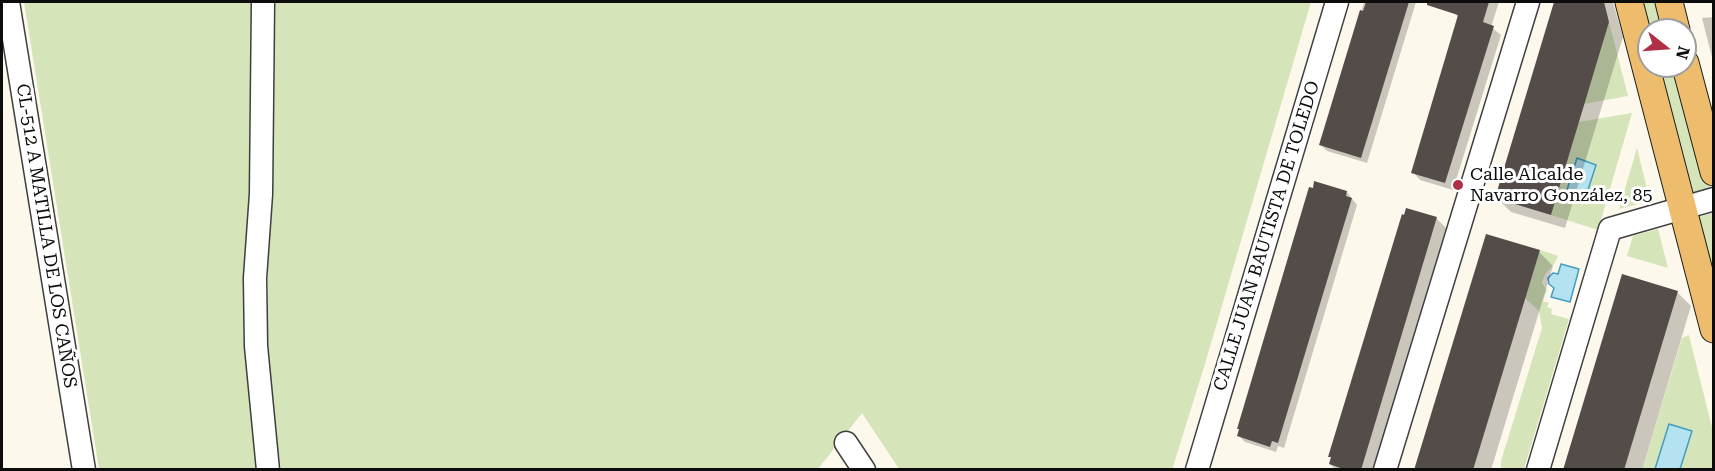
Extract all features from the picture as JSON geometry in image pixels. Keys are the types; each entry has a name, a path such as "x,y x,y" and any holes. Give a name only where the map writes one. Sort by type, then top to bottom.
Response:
{"main road":[{"path":"1629,2 1713,329"},
{"path":"1672,2 1674,18"},
{"path":"1689,78 1713,172"}],"street":[{"name":"CL-512 A MATILLA DE LOS CAÑOS","path":"8,2 84,470"},
{"path":"263,2 261,194 255,278 256,346 268,470"},
{"name":"CALLE JUAN BAUTISTA DE TOLEDO","path":"1197,470 1337,2"},
{"path":"1385,470 1528,2"},
{"path":"1538,470 1610,229 1713,199"},
{"path":"846,442 864,470"}],"green space":[{"path":"24,2 254,2 263,469 99,469"},
{"path":"270,2 1311,2 1172,470 899,469 862,413 818,469 281,469 267,371"},
{"path":"1636,2 1662,2 1667,18 1643,18"},
{"path":"1609,22 1628,96 1584,104"},
{"path":"1655,78 1682,78 1710,188 1686,195"},
{"path":"1632,113 1598,230 1551,215 1579,122"},
{"path":"1637,148 1650,201 1619,209"},
{"path":"1713,212 1713,302 1692,219"},
{"path":"1658,229 1668,268 1627,256 1633,236"},
{"path":"1540,250 1558,256 1543,278 1542,283 1547,290 1543,301 1549,303 1547,307 1552,309 1551,314 1569,319 1524,469 1501,469 1501,461 1542,328 1539,311 1525,298"},
{"path":"1689,335 1713,431 1713,469 1680,469 1692,432 1669,424 1655,469 1642,470 1682,338"}],"water":[{"path":"1577,158 1596,165 1585,199 1566,193"},
{"path":"1561,264 1579,269 1570,302 1551,297 1554,288 1549,284 1548,278 1553,273 1558,274"},
{"path":"1669,424 1692,431 1680,469 1655,469"}],"building":[{"path":"1366,2 1409,2 1361,158 1319,145 1360,10 1363,11"},
{"path":"1427,2 1489,2 1483,22 1494,26 1445,183 1411,173 1458,15 1427,5"},
{"path":"1554,2 1604,2 1609,22 1551,215 1495,198"},
{"path":"1314,181 1347,191 1346,196 1352,198 1278,443 1272,441 1270,447 1237,436 1239,429 1237,429 1309,187 1313,188"},
{"path":"1406,208 1437,217 1361,470 1346,470 1329,464 1331,457 1328,457 1402,214 1404,215"},
{"path":"1486,234 1540,250 1473,470 1414,470"},
{"path":"1622,274 1678,291 1624,470 1563,470"}],"place":[{"name":"Calle Alcalde Navarro González, 85","path":"1458,185"}]}
